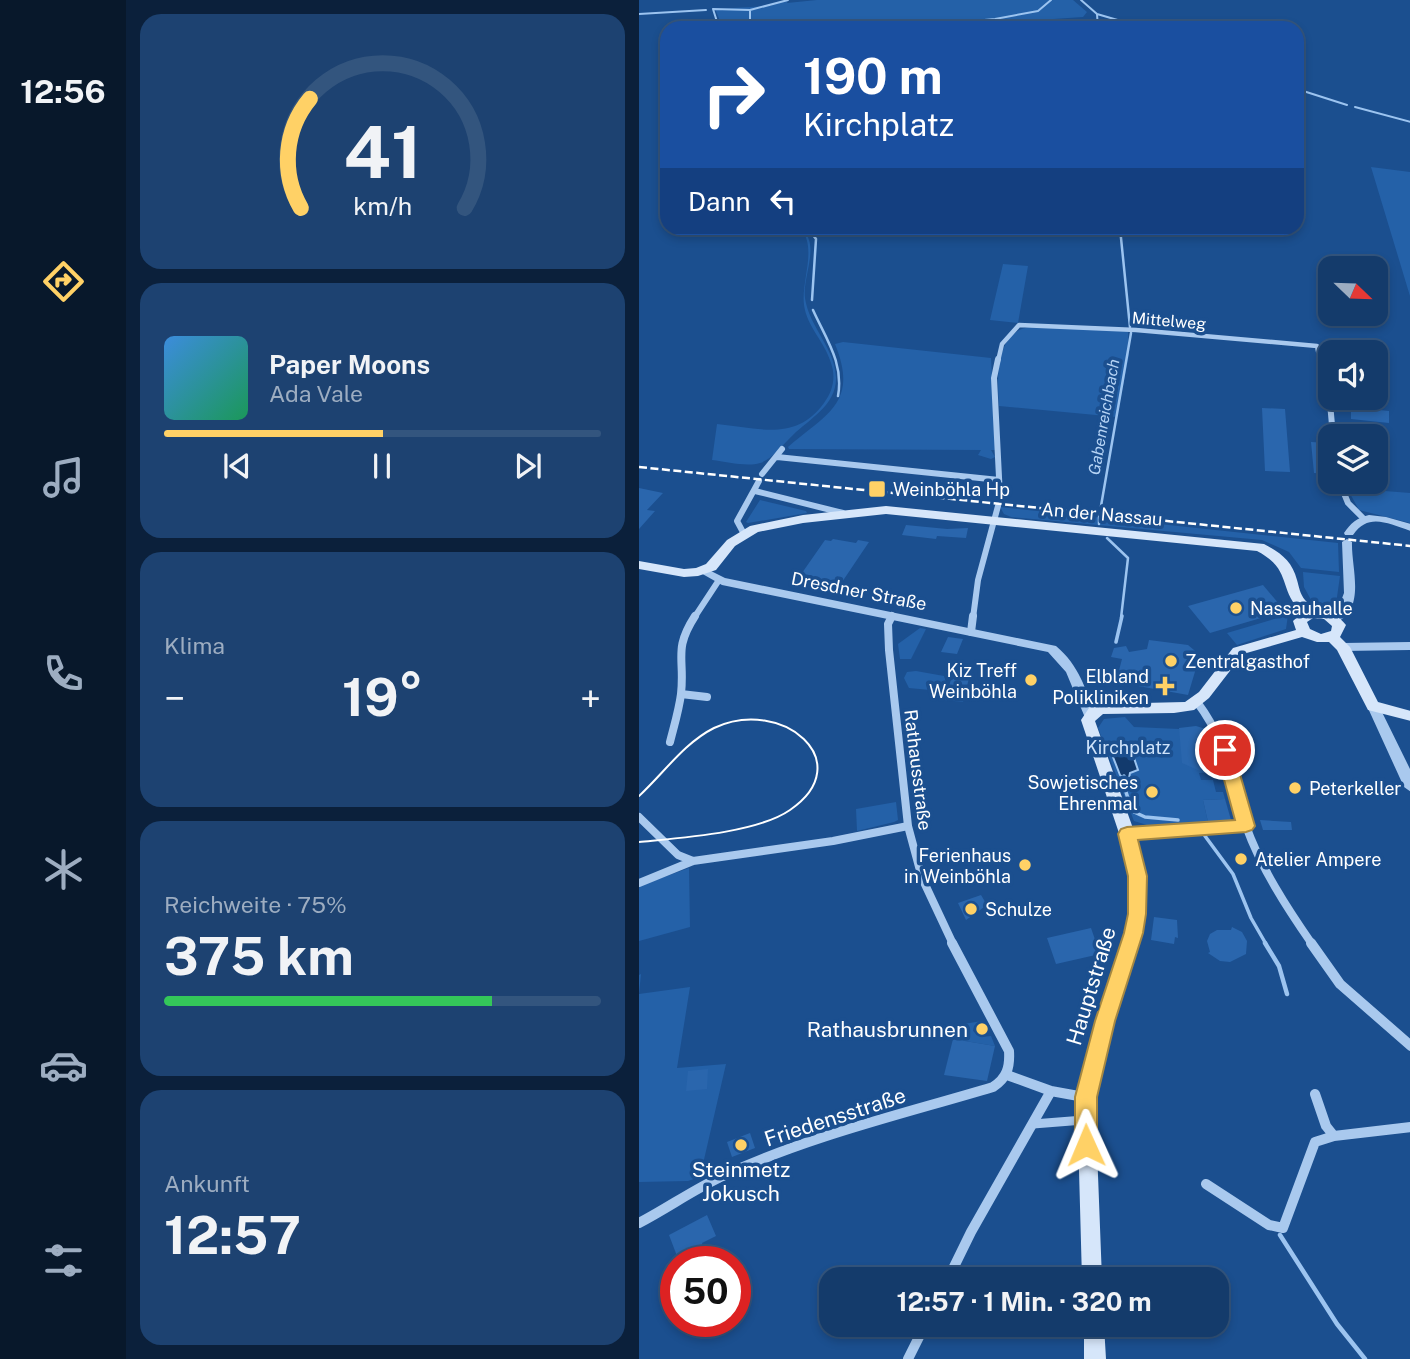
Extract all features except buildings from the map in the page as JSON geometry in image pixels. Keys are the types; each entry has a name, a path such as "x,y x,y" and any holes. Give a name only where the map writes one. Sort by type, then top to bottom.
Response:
{"main road":[{"name":"An der Nassau","path":"703,570 711,567 731,543 744,534 775,523 843,513 896,511 1260,547 1282,561 1289,569 1295,596 1310,613"},
{"path":"639,565 685,573 703,570"},
{"path":"1127,834 1090,730 1090,717 1101,709 1182,708 1197,702 1238,651 1304,632 1319,638 1331,637 1339,630 1335,619 1324,613 1310,613 1299,621 1304,632"},
{"path":"1331,637 1343,647 1373,706 1410,716"},
{"name":"Hauptstraße","path":"1091,1267 1086,1097 1105,1021 1134,933 1137,914 1138,876 1127,834"},
{"path":"1094,1337 1095,1359"}],"street":[{"name":"Mittelweg","path":"999,480 994,378 1002,344 1019,325 1136,330 1317,346 1332,424"},
{"path":"744,534 737,521 762,474 782,449"},
{"path":"777,457 999,480 1000,498"},
{"path":"755,491 843,513"},
{"path":"1344,494 1348,503 1364,519"},
{"path":"971,632 978,580 998,506"},
{"path":"1335,619 1343,613 1351,598 1348,538 1355,524 1364,519 1376,518 1410,528"},
{"name":"Dresdner Straße","path":"703,570 719,580 1052,649 1069,664 1081,686 1090,717"},
{"path":"670,742 681,694 680,646 683,635 719,580"},
{"name":"Rathausstraße","path":"892,616 888,624 889,650 908,826 922,878 936,913 1009,1051 1007,1075"},
{"path":"1343,647 1410,646"},
{"path":"681,694 707,697"},
{"path":"1197,702 1215,726 1225,750 1246,826 1263,864 1305,934 1340,984 1410,1046"},
{"path":"1373,706 1410,787"},
{"path":"639,817 679,855 693,861"},
{"path":"639,883 693,861 833,841 908,826"},
{"path":"1127,834 1246,826"},
{"path":"1007,1075 1051,1091 1086,1097"},
{"name":"Friedensstraße","path":"639,1223 722,1177 795,1147 838,1131 993,1087 1007,1075"},
{"path":"954,1267 1051,1091"},
{"path":"1315,1094 1326,1126 1334,1136"},
{"path":"1033,1124 1085,1120"},
{"path":"1206,1184 1269,1226 1283,1228 1285,1214 1311,1146 1315,1142 1334,1136 1410,1127"},
{"path":"908,1359 919,1337"}],"green space":[{"path":"788,0 787,3 817,0 1073,0 1087,12 1083,17 1025,21 720,21 715,9 770,6"},
{"path":"1371,167 1410,172 1410,296"},
{"path":"805,236 810,242 810,260 805,298 807,309 835,366 832,396 821,410 765,461 737,464 712,460 717,424 776,430 789,428 813,415 830,394 833,379 831,363 804,305 804,295 808,254"},
{"path":"1003,264 1028,266 1018,323 990,320"},
{"path":"1032,327 1128,331 1129,355 1117,417 999,406 999,370 1005,346 1011,336"},
{"path":"843,342 991,358 996,450 991,450 995,457 991,459 978,455 981,450 789,449 788,447 826,415 841,394 843,380 835,344"},
{"path":"1388,491 1410,493 1410,523 1359,510 1350,494 1388,494"},
{"path":"760,500 806,511 807,513 746,522"},
{"path":"1000,507 1338,543 1339,572 1301,568 1289,552 1262,540 1011,517 1004,514"},
{"path":"1303,572 1340,576 1336,604 1333,607 1311,600 1304,587"},
{"path":"1288,615 1286,629 1237,645 1227,633"},
{"path":"920,628 926,629 911,659 900,659 898,644"},
{"path":"907,672 944,676 947,685 930,690 909,688 904,678"},
{"name":"Kirchplatz","path":"1125,717 1134,727 1179,729 1184,745 1183,760 1192,767 1205,770 1208,765 1216,763 1218,772 1199,773 1201,780 1213,780 1216,792 1223,792 1225,799 1203,800 1208,822 1147,825 1134,821 1098,728 1104,719"},
{"path":"896,802 898,820 857,831 856,809"},
{"path":"689,868 690,927 639,941 639,886"},
{"path":"690,987 677,1068 726,1064 700,1177 688,1181 639,1182 639,994"},
{"path":"982,1021 974,1026 973,1031 981,1037 991,1036 995,1046 953,1039 957,1025"}],"shaded area":[{"path":"1121,751 1133,755 1138,770 1125,779 1120,775 1113,757"}],"waterway":[{"path":"750,10 788,0"},
{"path":"973,21 1038,11 1051,0"},
{"name":"Gabenreichbach","path":"1081,0 1097,14"},
{"path":"717,21 713,9 750,10"},
{"path":"639,14 706,10"},
{"path":"748,21 750,10"},
{"path":"1097,14 1121,21"},
{"name":"Gabenreichbach","path":"1097,14 1098,21"},
{"path":"1304,91 1347,105"},
{"path":"1355,107 1411,122"},
{"path":"812,300 816,239 813,235"},
{"name":"Gabenreichbach","path":"1121,235 1130,327"},
{"path":"813,310 836,362 838,396"},
{"name":"Gabenreichbach","path":"1101,506 1131,333"},
{"name":"Gabenreichbach","path":"1099,517 1099,524"},
{"name":"Gabenreichbach","path":"1107,538 1128,558 1121,618"},
{"name":"Gabenreichbach","path":"1116,642 1122,616"},
{"name":"Gabenreichbach","path":"1124,776 1132,811 1145,817 1178,820"},
{"name":"Gabenreichbach","path":"1205,836 1233,874 1251,918 1266,944"},
{"name":"Gabenreichbach","path":"1265,943 1279,966 1287,994"},
{"name":"Gabenreichbach","path":"1280,1235 1337,1324 1365,1359"}],"tram line":[{"path":"639,796 674,759 703,734 740,720 764,721 786,727 804,739 815,755 817,772 810,791 790,810 776,818 717,833 639,842"}],"railway":[{"path":"639,467 1411,546"}],"place":[{"name":"Weinböhla Hp","path":"877,489"},
{"name":"Nassauhalle","path":"1236,608"},
{"name":"Zentralgasthof","path":"1171,661"},
{"name":"Kiz Treff Weinböhla","path":"1031,680"},
{"name":"Elbland Polikliniken","path":"1165,686"},
{"name":"Peterkeller","path":"1295,788"},
{"name":"Sowjetisches Ehrenmal","path":"1152,792"},
{"name":"Atelier Ampere","path":"1241,859"},
{"name":"Ferienhaus in Weinböhla","path":"1025,865"},
{"name":"Schulze","path":"971,909"},
{"name":"Rathausbrunnen","path":"982,1029"},
{"name":"Steinmetz Jokusch","path":"741,1145"}],"route":[{"path":"1086,1145 1086,1097 1092,1068 1134,933 1137,914 1138,876 1127,834 1246,826 1225,750"}]}
